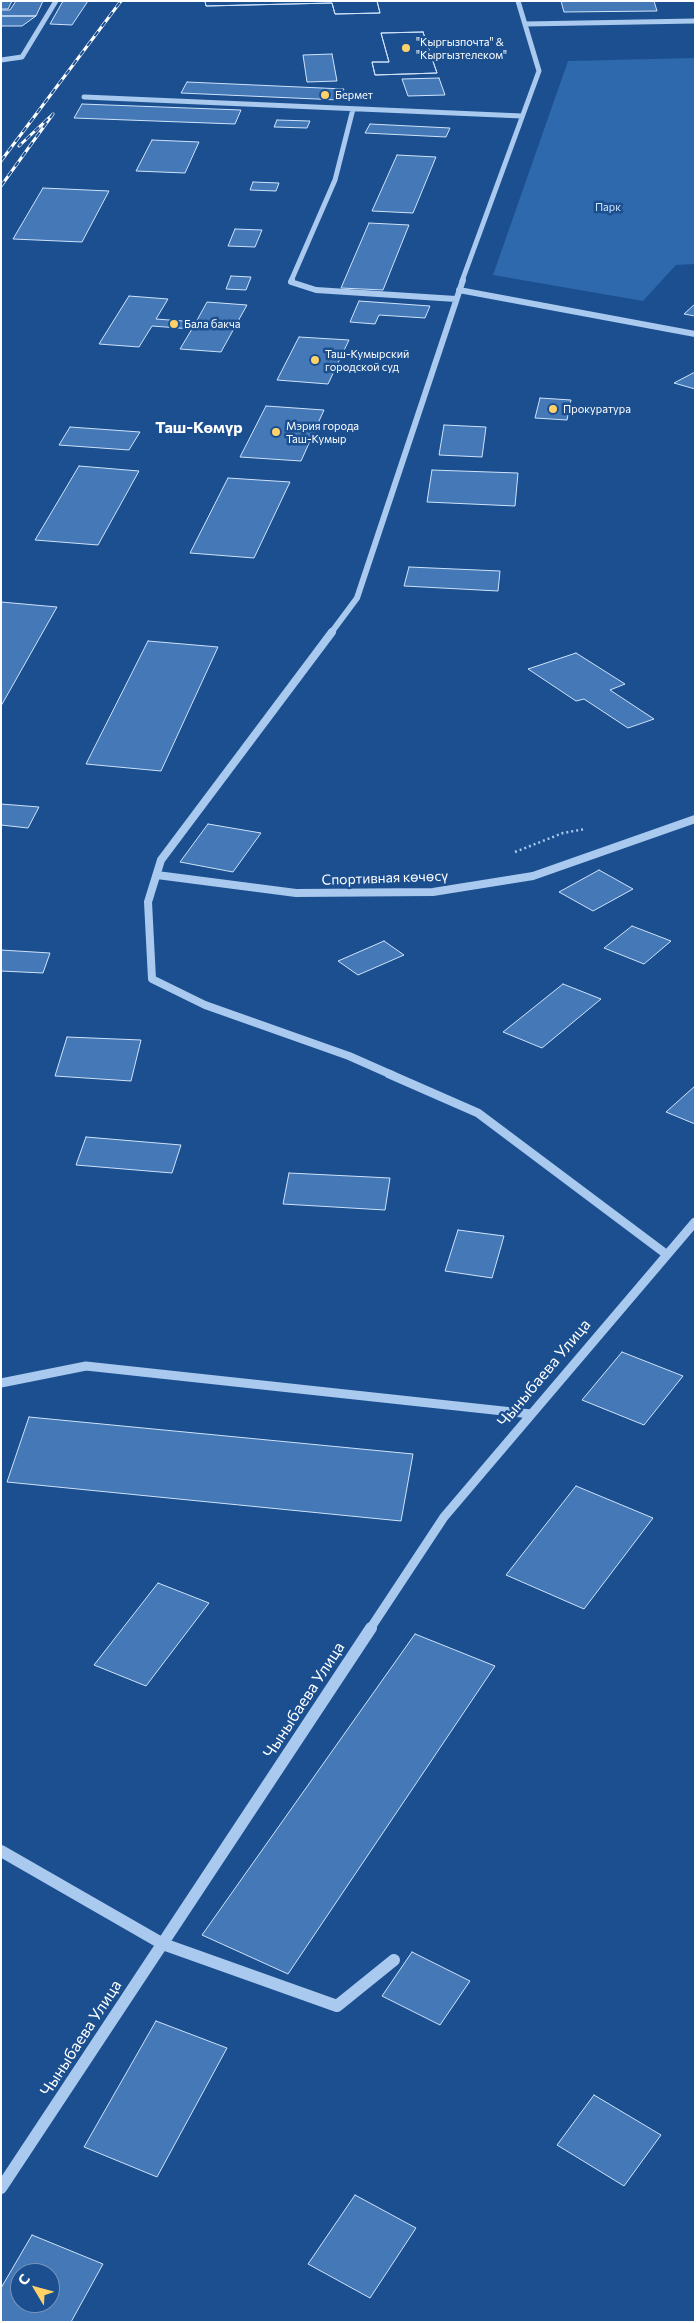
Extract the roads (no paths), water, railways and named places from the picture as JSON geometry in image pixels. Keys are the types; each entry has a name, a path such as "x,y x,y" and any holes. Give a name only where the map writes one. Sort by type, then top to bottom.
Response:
{"street":[{"path":"1,60 22,57 56,1"},
{"path":"518,1 539,71 459,290 357,598 161,860 148,902 152,979 204,1006 349,1056 478,1113 666,1254"},
{"path":"525,24 695,21"},
{"path":"84,97 522,116"},
{"path":"353,108 335,180 291,282 316,290 456,299"},
{"path":"459,290 695,334"},
{"name":"Спортивная көчөсү","path":"157,875 296,893 433,892 533,876 695,819"},
{"name":"Чыныбаева Улица","path":"1,2188 444,1517 695,1222"},
{"path":"683,1237 695,1238"},
{"path":"1,1383 86,1366 530,1414"}],"lane":[{"path":"1,1851 163,1944 337,2006 394,1960"}],"railway":[{"path":"1,161 121,1"},
{"path":"1,186 53,114 19,146"}],"place":[{"name":"\"Кыргызпочта\" & \"Кыргызтелеком\"","path":"406,48"},
{"name":"Бермет","path":"325,95"},
{"name":"Бала бакча","path":"174,324"},
{"name":"Таш-Кумырский городской суд","path":"315,360"},
{"name":"Прокуратура","path":"553,409"},
{"name":"Мэрия города Таш-Кумыр","path":"276,432"}],"district":[{"name":"Таш-Көмүр","path":"199,428"}],"park label":[{"name":"Парк","path":"608,207"}]}
